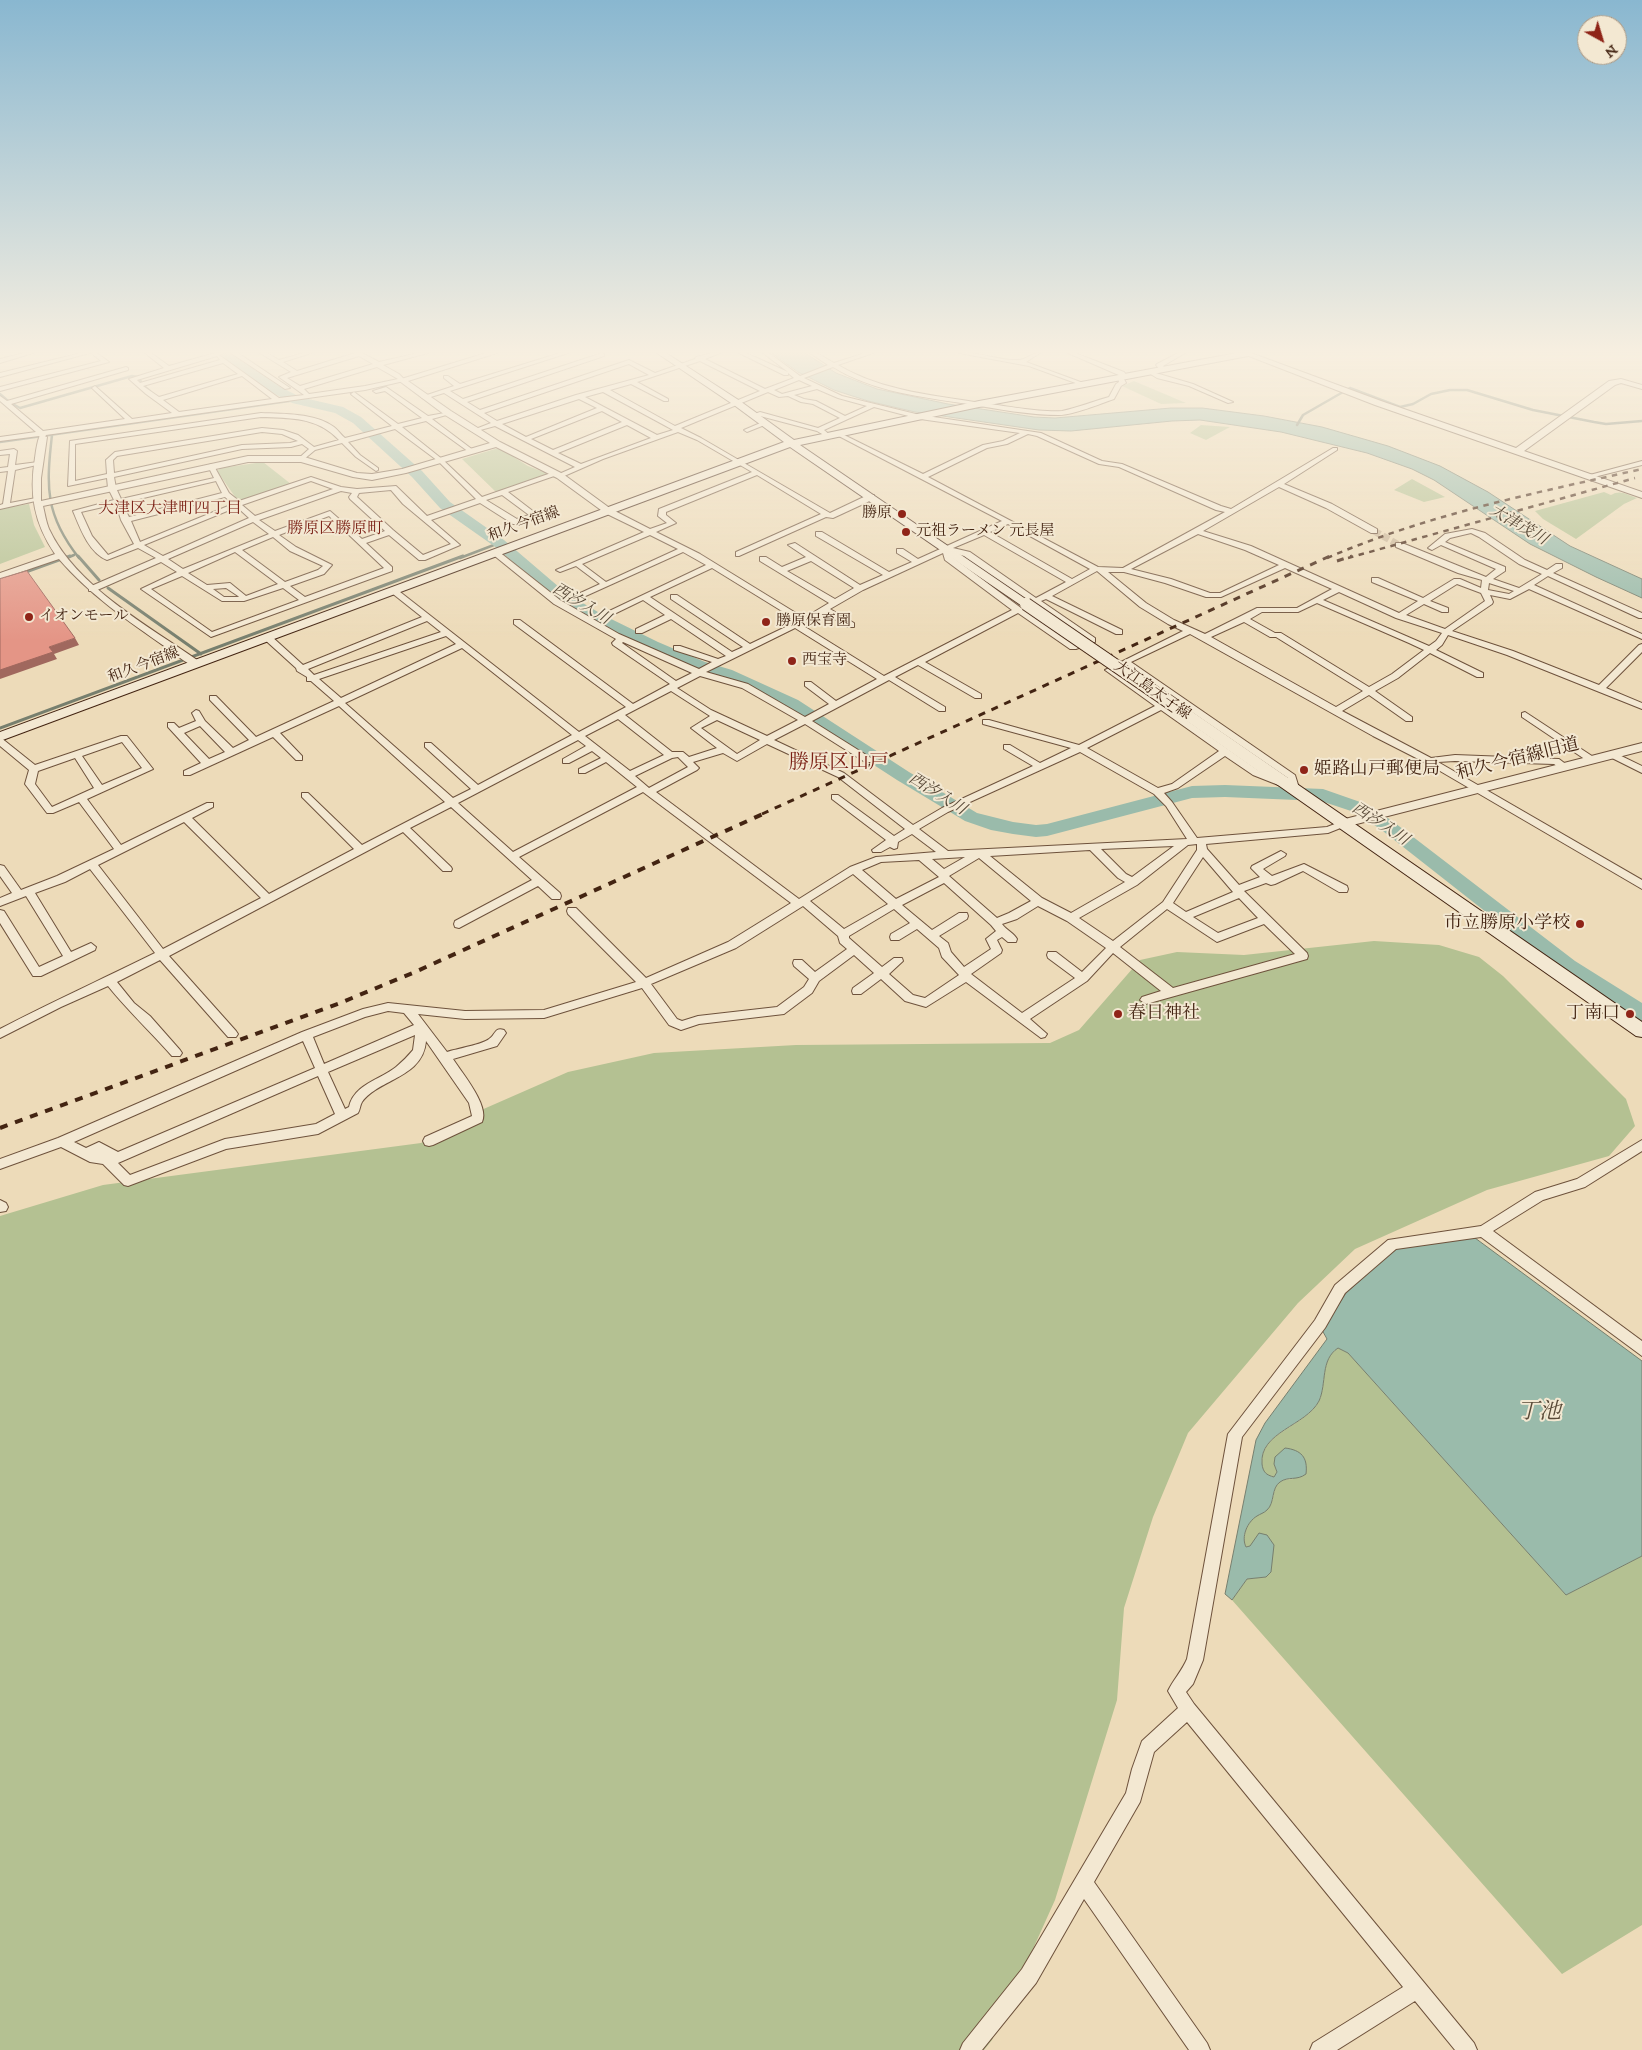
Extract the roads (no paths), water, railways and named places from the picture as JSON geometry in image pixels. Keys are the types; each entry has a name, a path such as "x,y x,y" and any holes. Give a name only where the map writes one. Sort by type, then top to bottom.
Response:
{"main road":[{"name":"和久今宿線","path":"0,738 392,590 776,449"},
{"name":"大江島太子線","path":"799,449 1345,823 1642,1031"}],"street":[{"path":"41,449 38,464 37,503 46,534 58,552 92,589 196,664"},
{"path":"72,449 71,484 234,449"},
{"path":"146,449 116,454 109,460 112,488 138,545 161,558 222,599 244,599 326,569 328,565 293,549 254,519 226,494 210,466"},
{"path":"301,459 313,450 318,449"},
{"path":"331,449 358,456"},
{"path":"352,449 358,456 376,469"},
{"path":"426,449 482,500 516,522 534,515 503,492"},
{"path":"467,449 471,452"},
{"path":"0,453 14,451 8,486 3,498 3,507 37,503 256,458 301,459 364,476 384,476 482,449"},
{"path":"506,449 558,474 608,511 651,531 712,565 887,679 942,709"},
{"path":"547,449 581,467"},
{"path":"554,452 562,449"},
{"path":"426,519 581,467 629,449"},
{"path":"716,449 830,516 871,497"},
{"path":"861,449 923,477 1099,570 1143,605 1171,622 1205,637 1336,711 1432,762 1641,882"},
{"path":"923,477 980,449"},
{"path":"1070,449 1101,463 1120,465 1219,508 1232,511"},
{"path":"1124,570 1232,511 1335,449"},
{"path":"1511,449 1642,495"},
{"path":"1590,476 1642,463"},
{"path":"0,470 38,464"},
{"path":"560,570 672,523 662,516 662,511 756,473"},
{"path":"218,479 77,511 83,527 102,554 107,558 238,504 311,478 340,489 357,491 392,488 456,545 422,558 352,497 357,491"},
{"path":"1279,484 1329,506 1374,531"},
{"path":"0,488 8,486"},
{"path":"92,589 254,519 340,489"},
{"path":"125,520 226,494"},
{"path":"330,513 361,542 389,570 211,635 145,589 236,549 330,513"},
{"path":"739,554 826,514"},
{"path":"0,1034 56,1004 110,981 719,662 799,623 860,588 1008,521"},
{"path":"1197,531 1248,548 1399,616 1510,653 1642,706"},
{"path":"1432,548 1448,536 1472,531 1482,535 1522,562 1642,616"},
{"path":"361,542 390,532"},
{"path":"984,532 1072,582"},
{"path":"818,534 889,575"},
{"path":"1336,711 1371,691 1430,650 1439,643 1447,631 1489,602 1484,592 1486,580 1502,569 1440,542"},
{"path":"792,545 860,588"},
{"path":"1399,545 1486,580 1519,590"},
{"path":"236,549 304,600"},
{"path":"578,597 684,549"},
{"path":"900,551 918,562"},
{"path":"0,568 58,552"},
{"path":"0,576 58,552"},
{"path":"496,552 557,602 623,639 700,673 745,686 868,760"},
{"path":"782,570 811,558"},
{"path":"763,559 834,602"},
{"path":"576,563 606,585"},
{"path":"606,614 712,565"},
{"path":"717,716 695,728 737,758 767,740 1027,605 1099,570 1124,570 1168,581 1209,595 1221,595 1285,565"},
{"path":"1399,616 1423,600 1458,581 1474,590 1510,597 1559,566"},
{"path":"1375,580 1445,610"},
{"path":"206,588 220,584 228,585 244,599"},
{"path":"1527,585 1642,637"},
{"path":"1205,637 1260,610 1298,610 1338,589"},
{"path":"392,590 629,775 645,790 671,807 714,842 843,934 844,940 909,998 926,1003 997,950 991,939 1002,932"},
{"path":"644,596 732,656"},
{"path":"1047,596 1119,632"},
{"path":"674,597 750,648"},
{"path":"1318,601 1430,650 1480,675"},
{"path":"1027,605 1092,640 1074,647 1027,605"},
{"path":"824,609 852,625"},
{"path":"639,630 672,615"},
{"path":"300,669 428,618"},
{"path":"1244,619 1273,635 1278,634 1371,691 1409,719"},
{"path":"517,622 633,708"},
{"path":"1191,630 1109,670 1256,773 1294,788"},
{"path":"310,679 447,633"},
{"path":"267,638 310,679 556,896"},
{"path":"623,639 616,643 717,716 841,775 946,854"},
{"path":"187,773 462,645"},
{"path":"677,648 719,662"},
{"path":"1600,689 1642,648"},
{"path":"919,662 978,696"},
{"path":"1125,662 1292,777 1294,788"},
{"path":"808,684 836,705"},
{"path":"213,698 255,741"},
{"path":"877,850 945,810 1080,748 1160,707"},
{"path":"619,715 670,755"},
{"path":"1525,715 1592,760"},
{"path":"178,732 198,718 231,752"},
{"path":"986,722 1080,748 1157,792 1169,804 1196,844 1239,892 1303,956 1146,1000"},
{"path":"171,724 207,763"},
{"path":"273,732 299,758"},
{"path":"0,738 3,746 22,758 34,769"},
{"path":"124,738 148,769 82,799 50,811 30,784 34,769 78,756 124,738"},
{"path":"428,745 477,789"},
{"path":"566,761 592,747"},
{"path":"1007,747 1039,766"},
{"name":"和久今宿線旧道","path":"1345,823 1642,747"},
{"path":"687,761 725,748"},
{"path":"1157,792 1175,786 1224,752"},
{"path":"512,857 645,790 694,768 680,754 670,755 629,775"},
{"path":"1613,755 1642,770"},
{"path":"78,756 100,790"},
{"path":"582,771 607,758"},
{"path":"1249,758 1273,763"},
{"path":"1249,758 1256,773"},
{"path":"1432,762 1438,759 1455,758 1556,762 1564,767"},
{"path":"1631,764 1642,764"},
{"path":"305,795 361,850"},
{"path":"835,797 893,840 896,857"},
{"path":"82,799 120,850"},
{"path":"0,902 62,879 210,805"},
{"path":"185,817 268,899"},
{"path":"0,1164 62,1142 306,1035 363,1013 388,1007 465,1015 544,1014 630,989 732,945 854,869 880,859 1092,846 1196,844 1328,830 1345,823"},
{"path":"404,828 447,869"},
{"path":"1071,918 1196,844"},
{"path":"1022,1019 1083,978 1113,947 1167,904 1172,894 1182,882 1196,844"},
{"path":"1092,846 1122,876 1133,882"},
{"path":"843,934 980,853"},
{"path":"980,853 1038,901 1071,918 1113,947 1171,993"},
{"path":"1280,854 1256,868 1271,881 1304,867 1343,890"},
{"path":"921,856 995,922 1002,932 1012,939"},
{"path":"91,863 161,954 232,1034"},
{"path":"0,868 23,892 69,957"},
{"path":"854,869 944,946 946,954 965,974 1041,1034"},
{"path":"1185,916 1268,878"},
{"path":"458,924 539,881"},
{"path":"995,922 1013,916 1038,901"},
{"path":"1167,904 1217,938 1266,919"},
{"path":"572,911 644,983 672,1022 681,1026 698,1020 780,1011 808,990 815,978 854,949"},
{"path":"0,914 37,973 91,946"},
{"path":"932,935 963,916"},
{"path":"895,937 918,923"},
{"path":"1052,955 1083,978"},
{"path":"857,991 898,961"},
{"path":"798,963 815,978"},
{"path":"110,981 130,1006 146,1019 176,1053"},
{"path":"407,1009 445,1057 475,1102 478,1118 429,1141"},
{"path":"85,1154 99,1147 117,1158 421,1026"},
{"path":"62,1142 94,1158 106,1159 128,1181 225,1144 318,1129 354,1110 356,1101 371,1087 400,1071 419,1052 421,1026"},
{"path":"445,1057 493,1043 500,1033"},
{"path":"306,1035 342,1116"},
{"path":"1467,2050 1188,1710 1176,1691 1187,1678 1195,1660 1235,1434 1320,1324 1340,1290 1381,1253 1394,1244 1483,1232 1539,1196 1581,1183 1642,1145"},
{"path":"1483,1232 1642,1349"},
{"path":"970,2050 1029,1976 1084,1884 1134,1796 1140,1769 1148,1747 1188,1710"},
{"path":"1084,1884 1200,2050"},
{"path":"1320,2050 1416,1989"}],"water":[{"name":"大津茂川","path":"1349,449 1395,449 1440,466 1488,492 1570,546 1642,579 1642,598 1530,544 1434,480 1412,469"},
{"name":"丁池","path":"1471,1235 1642,1361 1642,1556 1566,1595 1348,1353 1338,1348 1332,1353 1326,1365 1319,1401 1313,1410 1275,1437 1263,1453 1262,1467 1265,1473 1269,1475 1274,1477 1277,1472 1274,1464 1275,1457 1285,1448 1302,1455 1306,1463 1306,1474 1280,1482 1275,1488 1269,1507 1253,1519 1248,1526 1244,1539 1246,1547 1250,1546 1259,1533 1267,1535 1274,1545 1271,1572 1266,1577 1247,1579 1232,1600 1225,1594 1256,1440 1265,1423 1327,1339 1322,1330 1346,1293 1397,1247"}],"waterway":[{"path":"51,449 50,500 60,528 79,558"},
{"name":"西汐入川","path":"389,449 417,474 445,505 499,543 561,596 598,618 652,645 699,665 726,673 792,704 903,776 971,817 991,824 1036,831 1047,830 1192,792 1225,791 1323,795 1357,807 1385,824 1568,966 1642,1013"},
{"path":"460,558 499,543"},
{"path":"67,558 74,555"},
{"path":"23,573 70,556"},
{"path":"78,556 99,580"},
{"path":"200,654 463,556"},
{"path":"108,588 200,654"},
{"path":"0,728 200,654"}],"tunnel":[{"path":"1374,531 1399,545"}],"railway":[{"path":"1327,558 1404,529 1443,517 1522,496 1642,469"},
{"path":"1348,558 1635,478"},
{"path":"762,814 1330,556"},
{"path":"1337,561 1352,556"},
{"path":"0,1128 340,1003 415,972 765,813"}],"place":[{"name":"勝原","path":"902,514"},
{"name":"元祖ラーメン 元長屋","path":"906,532"},
{"name":"イオンモール","path":"29,617"},
{"name":"勝原保育園","path":"766,622"},
{"name":"西宝寺","path":"792,661"},
{"name":"姫路山戸郵便局","path":"1304,770"},
{"name":"市立勝原小学校","path":"1580,924"},
{"name":"春日神社","path":"1118,1014"},
{"name":"丁南口","path":"1630,1014"}],"district":[{"name":"大津区大津町四丁目","path":"170,510"},
{"name":"勝原区勝原町","path":"335,530"},
{"name":"勝原区山戸","path":"839,764"}]}
